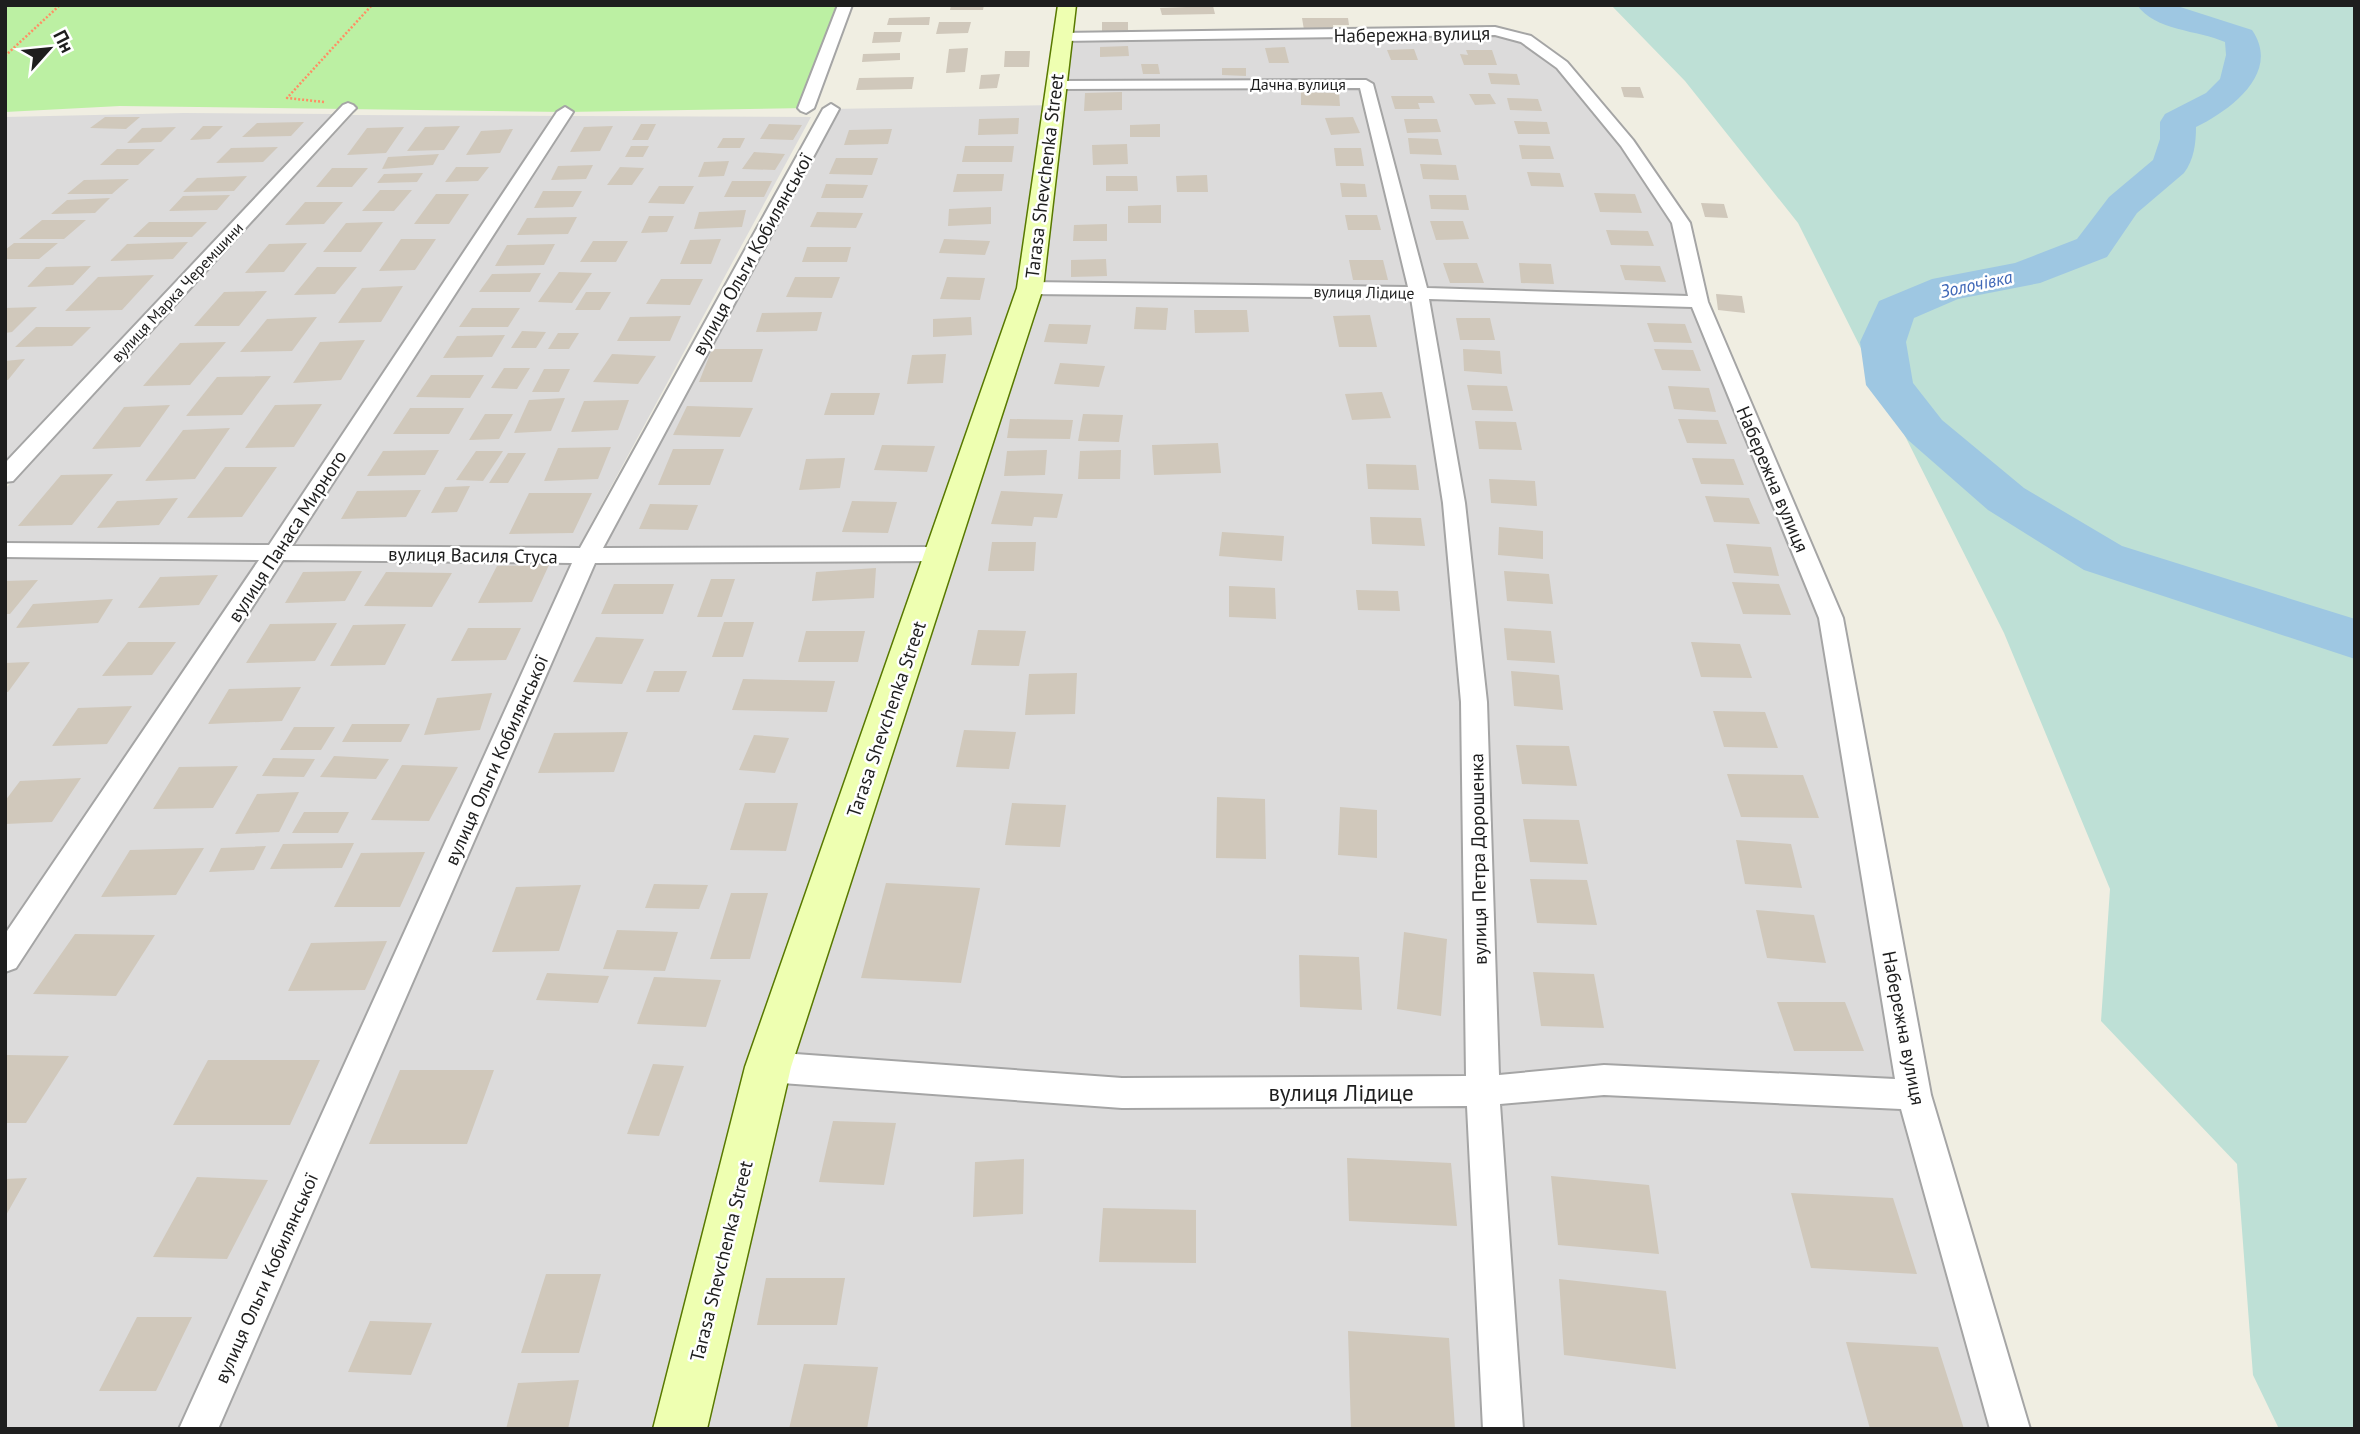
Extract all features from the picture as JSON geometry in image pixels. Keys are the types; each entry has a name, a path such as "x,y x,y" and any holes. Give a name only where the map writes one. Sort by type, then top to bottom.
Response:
{"main road":[{"name":"Tarasa Shevchenka Street","path":"680,1429 768,1067 1030,288 1064,21"}],"street":[{"name":"вулиця Ольги Кобилянської","path":"198,1429 587,556 819,109 845,5"},
{"name":"Набережна вулиця","path":"1064,21 1366,34 1495,31 1525,39 1562,65 1627,144 1681,223 1699,302 1831,618 1914,1095 2010,1429"},
{"name":"Дачна вулиця","path":"1057,85 1366,84 1419,293"},
{"name":"вулиця Марка Черемшини","path":"5,476 348,108"},
{"name":"вулиця Панаса Мирного","path":"5,959 276,553 565,111"},
{"name":"вулиця Лідице","path":"1030,288 1419,293 1699,302"},
{"name":"вулиця Петра Дорошенка","path":"1419,293 1454,503 1474,702 1483,1091 1503,1429"},
{"name":"вулиця Василя Стуса","path":"5,550 587,556 942,554"},
{"name":"вулиця Лідице","path":"768,1067 1122,1093 1483,1091 1604,1080 1914,1095"}],"path":[{"path":"5,56 60,5"},
{"path":"348,108 337,103 288,98 372,5"}],"shaded area":[{"path":"1611,5 2355,5 2355,1429 2279,1429 2253,1375 2237,1164 2101,1021 2110,889 2004,633 1798,223 1685,81"},
{"path":"1469,30 1526,39 1562,65 1681,223 1699,302 1831,618 1914,1095 2010,1429 5,1429 5,550 587,556 831,109 1054,105 1061,37"},
{"path":"184,113 333,114 5,462 5,117"},
{"path":"352,115 811,117 579,546 5,542 5,489"}],"green space":[{"path":"5,5 845,5 806,108 565,112 120,106 5,112"}],"building":[{"path":"951,5 984,5 983,10 950,10"},
{"path":"1213,6 1215,14 1162,15 1160,8"},
{"path":"930,17 929,25 887,25 889,18"},
{"path":"1302,18 1348,18 1349,25 1333,25 1334,31 1304,30"},
{"path":"939,22 971,22 968,33 936,34"},
{"path":"1102,22 1128,22 1128,32 1102,33"},
{"path":"874,32 902,32 900,42 872,43"},
{"path":"1128,46 1129,56 1100,57 1100,47"},
{"path":"1285,47 1289,63 1269,63 1265,48"},
{"path":"968,48 965,72 946,73 949,49"},
{"path":"1414,49 1418,60 1391,60 1387,50"},
{"path":"1466,50 1492,50 1497,65 1464,65 1460,54 1468,55"},
{"path":"1005,51 1030,51 1029,67 1004,67"},
{"path":"900,53 900,60 862,62 863,54"},
{"path":"1141,64 1158,64 1160,74 1143,74"},
{"path":"1222,68 1246,68 1246,76 1222,75"},
{"path":"1488,73 1517,74 1520,85 1491,84"},
{"path":"1000,74 997,88 979,89 981,75"},
{"path":"914,77 912,89 856,90 859,78"},
{"path":"1621,87 1640,87 1644,98 1624,97"},
{"path":"1122,92 1122,110 1084,111 1085,93"},
{"path":"1301,92 1339,93 1340,106 1301,105"},
{"path":"1469,94 1490,94 1496,104 1475,105"},
{"path":"1391,96 1432,96 1435,103 1418,103 1420,109 1395,109"},
{"path":"1507,98 1538,99 1542,111 1510,110"},
{"path":"105,117 140,117 126,129 90,128"},
{"path":"1353,117 1360,133 1331,135 1325,118"},
{"path":"1019,118 1018,134 978,135 979,119"},
{"path":"1404,119 1437,119 1441,132 1407,133"},
{"path":"1514,121 1547,122 1550,134 1518,134"},
{"path":"304,122 291,136 242,137 257,123"},
{"path":"641,124 656,124 648,140 632,140"},
{"path":"769,124 802,125 793,140 760,139"},
{"path":"1160,124 1160,137 1130,137 1130,125"},
{"path":"203,126 223,126 210,139 190,140"},
{"path":"460,126 444,150 407,151 425,127"},
{"path":"613,126 600,151 570,152 584,127"},
{"path":"176,127 161,142 127,143 142,128"},
{"path":"404,127 386,153 347,155 367,128"},
{"path":"513,129 500,153 466,155 481,131"},
{"path":"892,129 888,144 844,145 849,130"},
{"path":"723,138 745,138 740,148 717,148"},
{"path":"1408,138 1438,139 1442,155 1410,154"},
{"path":"1127,144 1128,164 1093,165 1092,145"},
{"path":"1519,145 1550,146 1554,159 1522,159"},
{"path":"631,146 649,146 643,157 625,157"},
{"path":"965,146 1014,146 1012,162 962,162"},
{"path":"278,147 263,162 216,163 231,148"},
{"path":"1334,148 1361,148 1364,166 1336,166"},
{"path":"117,149 155,149 138,165 100,165"},
{"path":"754,152 785,154 775,170 742,169"},
{"path":"439,154 433,165 382,169 388,157"},
{"path":"836,158 878,158 872,175 829,174"},
{"path":"729,161 724,176 698,177 704,162"},
{"path":"1420,164 1456,165 1459,180 1423,179"},
{"path":"593,165 586,179 551,180 558,166"},
{"path":"456,167 489,167 478,181 445,182"},
{"path":"620,167 644,168 632,185 607,185"},
{"path":"332,168 368,168 352,187 316,187"},
{"path":"1527,172 1560,173 1564,187 1531,186"},
{"path":"423,173 417,182 377,183 384,174"},
{"path":"957,174 1004,174 1002,191 953,192"},
{"path":"1207,175 1208,192 1177,192 1176,176"},
{"path":"247,176 234,191 183,192 197,178"},
{"path":"1106,176 1137,176 1138,191 1106,191"},
{"path":"129,179 112,194 67,194 84,180"},
{"path":"732,181 772,181 764,197 724,197"},
{"path":"1340,183 1365,184 1367,197 1342,197"},
{"path":"826,184 868,185 863,198 821,198"},
{"path":"659,186 694,186 684,204 648,203"},
{"path":"380,190 412,190 394,211 362,211"},
{"path":"543,191 582,191 573,207 534,208"},
{"path":"1594,193 1635,194 1642,213 1600,212"},
{"path":"436,194 469,194 449,224 414,224"},
{"path":"230,195 217,210 169,211 183,196"},
{"path":"1429,195 1466,195 1469,210 1431,209"},
{"path":"110,198 95,213 51,214 67,200"},
{"path":"305,202 343,202 324,224 285,225"},
{"path":"1701,203 1724,204 1728,218 1705,217"},
{"path":"1161,205 1161,223 1128,223 1128,206"},
{"path":"991,207 991,224 948,226 949,209"},
{"path":"746,210 742,227 694,229 699,212"},
{"path":"817,212 863,213 856,228 810,227"},
{"path":"1345,215 1377,215 1381,230 1348,230"},
{"path":"649,216 674,216 667,232 641,233"},
{"path":"577,217 568,234 517,235 527,218"},
{"path":"42,220 86,220 64,239 19,239"},
{"path":"1430,221 1463,221 1469,239 1436,240"},
{"path":"149,222 207,222 192,237 133,237"},
{"path":"383,222 361,252 323,252 346,223"},
{"path":"1107,224 1107,241 1073,241 1074,225"},
{"path":"1606,230 1648,231 1654,246 1611,245"},
{"path":"401,239 436,239 415,270 379,271"},
{"path":"721,239 711,264 680,264 690,240"},
{"path":"944,239 990,241 985,255 939,253"},
{"path":"593,241 628,241 616,262 580,262"},
{"path":"188,242 173,259 110,261 127,244"},
{"path":"14,243 58,243 39,259 5,259 5,250"},
{"path":"307,243 284,272 245,273 269,244"},
{"path":"555,244 544,265 495,266 507,245"},
{"path":"807,247 851,247 847,262 802,262"},
{"path":"1106,259 1107,276 1071,277 1071,260"},
{"path":"1349,260 1383,260 1388,280 1353,280"},
{"path":"1443,263 1477,263 1484,283 1450,283"},
{"path":"1519,263 1551,264 1554,284 1521,283"},
{"path":"1620,265 1660,266 1666,282 1625,280"},
{"path":"91,266 73,285 27,287 46,267"},
{"path":"317,267 357,267 335,294 294,295"},
{"path":"559,272 592,273 572,303 538,302"},
{"path":"541,273 530,292 479,292 492,274"},
{"path":"154,275 122,310 65,311 98,277"},
{"path":"795,277 840,277 832,298 786,297"},
{"path":"947,277 985,278 980,300 940,299"},
{"path":"661,279 703,279 690,305 646,304"},
{"path":"403,286 381,322 338,323 362,288"},
{"path":"267,291 239,326 194,326 224,292"},
{"path":"586,292 611,292 600,310 575,310"},
{"path":"1716,294 1742,296 1745,313 1718,310"},
{"path":"37,307 12,332 5,333 5,308"},
{"path":"1136,307 1168,308 1166,330 1134,329"},
{"path":"472,308 520,308 508,327 459,327"},
{"path":"1194,310 1247,310 1249,332 1195,333"},
{"path":"822,312 817,331 756,332 762,313"},
{"path":"1370,315 1377,347 1339,347 1333,316"},
{"path":"681,316 670,341 617,341 630,317"},
{"path":"317,317 292,351 240,352 267,319"},
{"path":"971,317 972,335 933,337 933,319"},
{"path":"1456,318 1490,318 1495,340 1460,340"},
{"path":"1647,323 1685,324 1692,343 1654,342"},
{"path":"1049,324 1091,325 1087,344 1044,342"},
{"path":"36,327 91,327 72,346 15,347"},
{"path":"522,331 546,332 536,348 511,348"},
{"path":"558,333 579,333 569,349 548,349"},
{"path":"505,335 492,357 443,358 457,336"},
{"path":"365,340 341,380 293,383 320,342"},
{"path":"226,342 190,385 143,386 180,343"},
{"path":"712,349 763,349 752,382 699,382"},
{"path":"1463,349 1500,351 1502,374 1464,371"},
{"path":"1654,349 1693,350 1701,371 1662,370"},
{"path":"612,354 656,356 638,384 593,382"},
{"path":"946,354 943,383 907,384 912,355"},
{"path":"25,359 8,380 5,380 5,361"},
{"path":"1060,363 1105,366 1099,387 1054,384"},
{"path":"504,368 530,368 517,389 491,388"},
{"path":"544,369 570,369 559,392 532,392"},
{"path":"431,375 484,375 470,398 416,397"},
{"path":"271,376 242,415 186,416 217,377"},
{"path":"1467,385 1507,386 1513,411 1472,410"},
{"path":"1668,386 1709,388 1716,412 1674,409"},
{"path":"1382,392 1391,418 1352,420 1345,394"},
{"path":"831,393 880,393 874,415 824,415"},
{"path":"565,398 551,431 514,433 529,400"},
{"path":"629,400 618,430 571,432 584,401"},
{"path":"322,404 294,447 245,448 275,405"},
{"path":"170,405 140,447 92,449 124,407"},
{"path":"687,406 753,408 740,437 673,435"},
{"path":"410,408 464,408 449,434 393,434"},
{"path":"485,414 513,414 499,439 469,440"},
{"path":"1083,414 1123,415 1119,442 1078,441"},
{"path":"1010,419 1073,420 1070,439 1007,438"},
{"path":"1678,419 1718,420 1727,444 1687,443"},
{"path":"1475,421 1516,422 1522,450 1479,449"},
{"path":"230,428 195,479 145,481 183,430"},
{"path":"1218,443 1221,473 1154,475 1152,445"},
{"path":"882,445 935,446 927,472 874,470"},
{"path":"611,447 598,479 544,481 558,448"},
{"path":"673,449 724,449 710,485 658,485"},
{"path":"439,450 425,475 367,476 383,451"},
{"path":"1047,450 1045,475 1004,476 1007,451"},
{"path":"1121,450 1120,479 1078,479 1080,451"},
{"path":"476,451 503,451 483,481 456,480"},
{"path":"508,453 526,453 508,483 489,483"},
{"path":"845,458 840,488 799,490 806,459"},
{"path":"1692,458 1734,459 1744,485 1701,484"},
{"path":"1366,464 1416,465 1419,490 1368,489"},
{"path":"225,467 277,467 242,517 187,518"},
{"path":"113,474 72,525 18,526 61,475"},
{"path":"1489,479 1535,481 1537,506 1491,503"},
{"path":"470,486 457,512 431,513 445,487"},
{"path":"421,490 406,517 341,519 357,491"},
{"path":"1001,491 1063,494 1057,518 1034,517 1032,526 991,524"},
{"path":"529,493 592,493 573,533 509,534"},
{"path":"1705,496 1749,498 1760,524 1714,522"},
{"path":"178,498 159,525 97,528 117,501"},
{"path":"852,501 897,502 888,533 842,532"},
{"path":"650,504 698,505 688,530 639,529"},
{"path":"1370,517 1421,518 1425,546 1372,544"},
{"path":"1499,527 1543,531 1543,559 1498,555"},
{"path":"1222,532 1284,536 1282,561 1219,556"},
{"path":"992,542 1036,542 1034,571 988,571"},
{"path":"1726,544 1771,547 1779,576 1734,573"},
{"path":"549,565 532,602 478,603 497,566"},
{"path":"876,568 874,598 812,601 816,572"},
{"path":"362,571 345,601 285,603 303,572"},
{"path":"1504,571 1549,574 1553,604 1507,601"},
{"path":"386,572 452,573 432,607 364,606"},
{"path":"218,575 199,605 138,608 160,577"},
{"path":"711,579 735,579 722,617 697,617"},
{"path":"38,580 10,614 5,614 5,581"},
{"path":"1732,582 1779,584 1791,615 1743,614"},
{"path":"614,584 674,584 663,614 601,614"},
{"path":"1229,586 1275,588 1276,619 1229,617"},
{"path":"1356,590 1398,591 1400,611 1358,610"},
{"path":"113,599 98,623 16,628 33,604"},
{"path":"724,622 754,622 743,657 712,657"},
{"path":"337,623 315,661 246,663 270,624"},
{"path":"406,624 385,665 330,666 353,625"},
{"path":"468,628 521,628 506,660 451,661"},
{"path":"1504,628 1551,631 1555,663 1507,660"},
{"path":"978,630 1026,631 1019,666 971,665"},
{"path":"806,631 865,631 858,662 798,662"},
{"path":"596,637 644,639 622,684 573,682"},
{"path":"128,642 176,642 152,675 102,676"},
{"path":"1691,642 1740,644 1752,678 1701,677"},
{"path":"30,662 8,692 5,692 5,663"},
{"path":"654,671 687,671 679,692 646,692"},
{"path":"1511,671 1559,675 1563,710 1514,706"},
{"path":"1077,673 1075,714 1025,715 1029,674"},
{"path":"743,679 835,681 827,712 732,710"},
{"path":"301,687 282,721 208,724 229,689"},
{"path":"492,693 480,730 424,735 437,698"},
{"path":"132,706 107,744 52,746 78,708"},
{"path":"1713,711 1765,712 1778,748 1724,747"},
{"path":"352,724 410,724 401,742 342,742"},
{"path":"294,727 335,727 321,750 280,750"},
{"path":"964,730 1016,732 1009,769 956,767"},
{"path":"628,732 614,772 538,773 554,733"},
{"path":"754,735 789,738 775,773 739,770"},
{"path":"1516,745 1569,746 1577,786 1522,784"},
{"path":"334,756 389,759 376,779 320,777"},
{"path":"273,758 315,759 304,777 262,776"},
{"path":"402,765 458,767 429,821 371,820"},
{"path":"238,766 213,808 153,809 179,767"},
{"path":"1727,774 1803,775 1819,818 1741,817"},
{"path":"81,778 52,822 5,824 5,801 20,781"},
{"path":"299,792 279,832 235,834 257,794"},
{"path":"1217,797 1265,799 1266,859 1216,858"},
{"path":"745,803 798,803 786,851 730,850"},
{"path":"1012,803 1066,805 1060,847 1005,845"},
{"path":"1340,807 1377,810 1377,858 1338,855"},
{"path":"304,812 349,812 338,833 292,833"},
{"path":"1523,819 1579,820 1588,864 1530,862"},
{"path":"1736,840 1791,844 1802,888 1745,884"},
{"path":"354,843 342,868 270,869 283,844"},
{"path":"266,846 254,870 209,872 221,848"},
{"path":"204,848 176,895 101,897 130,850"},
{"path":"425,852 400,907 334,907 361,853"},
{"path":"1530,879 1587,880 1597,925 1537,923"},
{"path":"886,883 980,888 961,983 861,978"},
{"path":"654,884 708,885 699,909 645,908"},
{"path":"581,885 559,951 492,952 516,887"},
{"path":"731,893 768,893 750,959 710,959"},
{"path":"1756,910 1814,915 1826,963 1767,958"},
{"path":"617,930 678,932 665,971 603,969"},
{"path":"1404,932 1447,939 1441,1016 1397,1009"},
{"path":"75,934 155,935 116,996 33,994"},
{"path":"387,941 365,990 288,991 311,943"},
{"path":"1299,955 1359,957 1362,1010 1300,1007"},
{"path":"1533,972 1594,974 1604,1028 1541,1026"},
{"path":"547,973 609,976 598,1003 536,1000"},
{"path":"654,977 721,980 706,1027 637,1024"},
{"path":"1777,1002 1845,1002 1864,1051 1794,1051"},
{"path":"7,1055 69,1056 26,1123 5,1123"},
{"path":"208,1060 320,1060 290,1125 173,1125"},
{"path":"653,1064 684,1066 659,1136 627,1134"},
{"path":"400,1070 494,1070 467,1144 369,1144"},
{"path":"833,1121 896,1123 884,1185 819,1182"},
{"path":"1347,1158 1451,1163 1457,1226 1349,1221"},
{"path":"1024,1159 1023,1214 973,1217 975,1162"},
{"path":"1551,1176 1649,1185 1659,1254 1558,1245"},
{"path":"197,1177 268,1180 227,1259 153,1257"},
{"path":"27,1178 5,1217 5,1179"},
{"path":"1791,1193 1893,1198 1917,1274 1811,1268"},
{"path":"1103,1208 1196,1210 1196,1263 1099,1262"},
{"path":"546,1274 601,1274 579,1353 521,1353"},
{"path":"766,1278 845,1278 837,1325 757,1325"},
{"path":"1559,1279 1666,1291 1676,1369 1564,1355"},
{"path":"137,1317 192,1317 156,1391 99,1391"},
{"path":"370,1321 432,1323 411,1375 348,1372"},
{"path":"1348,1331 1449,1338 1455,1429 1351,1429"},
{"path":"1846,1342 1938,1347 1964,1429 1870,1429"},
{"path":"804,1364 878,1367 867,1429 789,1429"},
{"path":"579,1380 568,1429 506,1429 518,1383"}],"waterway":[{"name":"Золочівка","path":"2152,5 2184,20 2219,28 2241,37 2243,55 2236,81 2218,100 2178,122 2178,139 2171,165 2123,205 2092,248 2025,274 1947,288 1895,310 1883,342 1890,385 1925,430 2006,499 2103,558 2355,639"}]}
